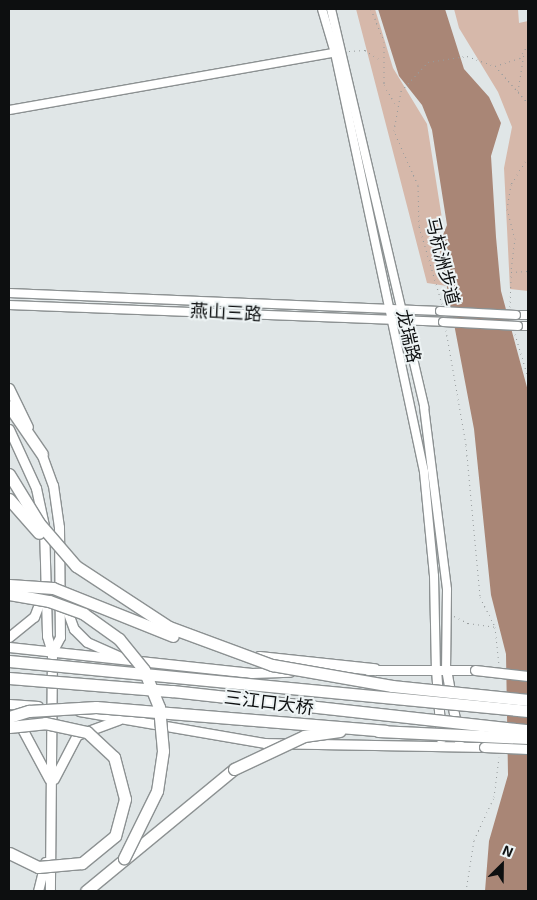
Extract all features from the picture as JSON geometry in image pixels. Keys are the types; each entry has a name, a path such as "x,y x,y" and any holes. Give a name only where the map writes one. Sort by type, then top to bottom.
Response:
{"highway":[{"path":"9,406 42,454"},
{"path":"9,474 39,523 76,566"},
{"path":"9,499 76,566 169,627 230,653 392,686 528,700"},
{"path":"9,585 53,588 204,645 272,659 374,669"},
{"path":"9,594 49,600 84,614 119,639 144,670 159,706 163,751 157,791 124,858"},
{"name":"三江口大桥","path":"9,661 528,711"},
{"name":"三江口大桥","path":"9,678 172,690 528,730"},
{"path":"9,716 30,711 96,707 385,731 528,738"},
{"path":"9,727 45,723 87,732 114,757 125,799 115,836 82,863 38,867 9,853"},
{"path":"86,891 195,798 250,759 304,736 385,731"}],"main road":[{"path":"9,388 42,454 53,485 61,580 60,637 52,652"},
{"path":"9,429 36,488 47,564 47,636 52,652 50,891"},
{"path":"47,564 60,564"},
{"path":"9,637 34,617 47,577"},
{"path":"61,580 67,614 87,642 118,656 155,664"},
{"path":"9,647 252,673 446,669 528,676"},
{"path":"446,669 460,746"},
{"path":"436,670 441,745"},
{"path":"9,704 52,707 131,719 265,743 441,745 528,749"},
{"path":"9,716 31,740 52,786"},
{"path":"52,786 61,759 77,735 107,721 131,719"},
{"path":"38,891 49,847"}],"street":[{"name":"龙瑞路","path":"322,9 339,52 403,311 424,407 442,544 446,669"},
{"name":"龙瑞路","path":"331,9 426,485 436,670"},
{"path":"9,110 339,52"},
{"name":"燕山三路","path":"9,293 390,311 442,310 528,315"},
{"name":"燕山三路","path":"9,305 392,320 444,325 528,326"}],"path":[{"path":"371,9 384,42 382,61 384,85 395,104"},
{"path":"518,91 517,77 528,44"},
{"path":"339,52 365,50 382,61"},
{"path":"495,66 520,58 525,51"},
{"name":"马杭洲步道","path":"442,310 439,280 419,226 418,185 394,131 395,104 412,75 442,57 468,56 495,66 528,103"},
{"path":"528,157 511,184 507,209 515,238 511,272 528,271"},
{"name":"马杭洲步道","path":"444,325 466,445 480,598 494,627"}],"shaded area":[{"path":"356,9 375,9 393,68 427,124 443,225 434,242 447,286 427,283"},
{"path":"378,9 445,9 464,69 489,97 501,123 491,156 501,291 528,391 528,891 485,891 489,841 508,775 506,654 491,595 474,429 439,245 447,225 432,130 422,105 399,76"},
{"path":"454,9 518,9 519,23 528,21 528,291 510,289 504,168 512,127 498,92 459,28"}]}
